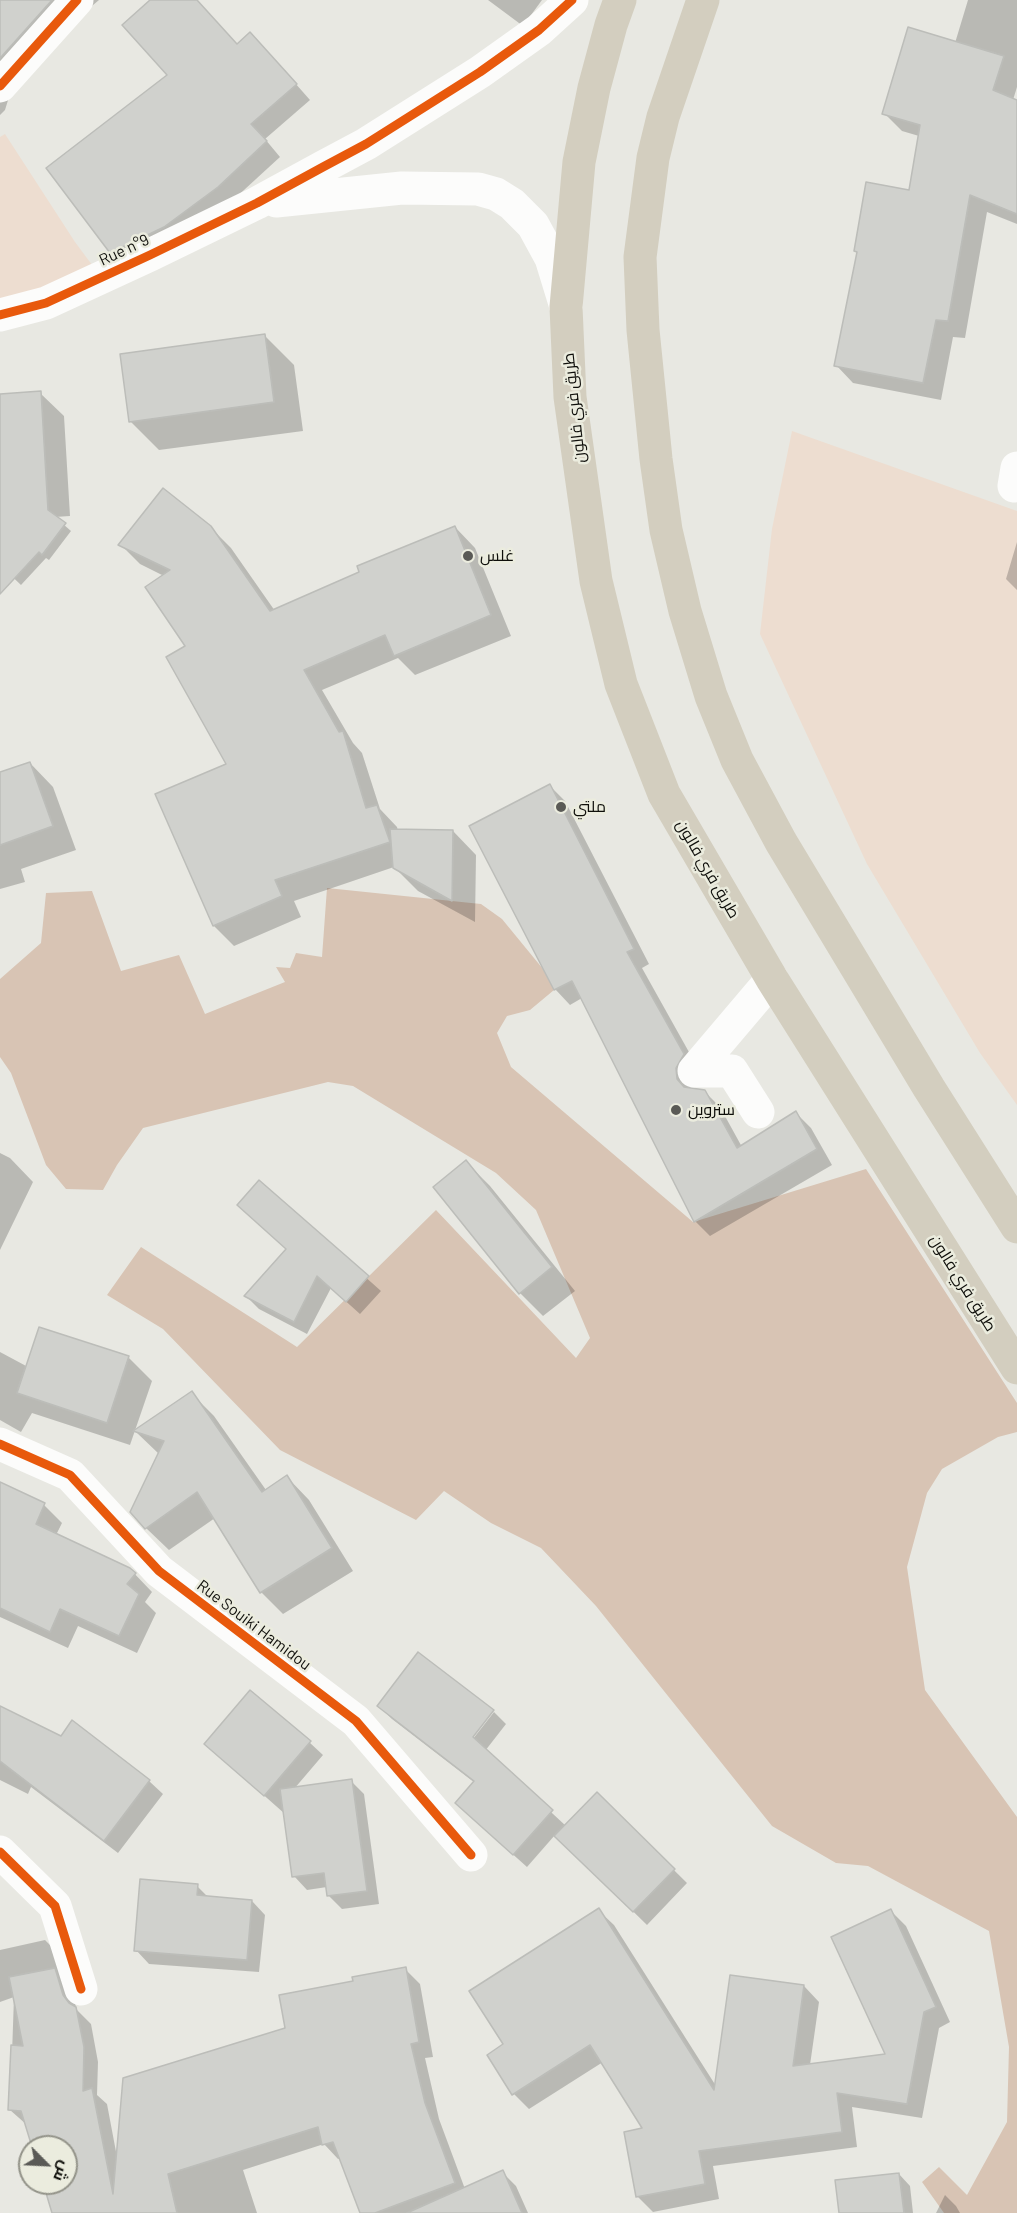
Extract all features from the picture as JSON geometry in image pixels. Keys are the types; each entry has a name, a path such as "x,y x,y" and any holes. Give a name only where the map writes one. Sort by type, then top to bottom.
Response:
{"highway":[{"name":"طريق فري فالون","path":"620,0 610,25 594,88 579,162 566,307 570,397 596,581 621,684 664,794 772,979 1017,1368"},
{"path":"703,0 663,117 653,158 640,257 643,330 656,459 666,530 685,611 711,696 737,760 781,842 929,1088 1017,1227"}],"street":[{"path":"0,86 77,0"},
{"name":"Rue n°9","path":"0,315 46,303 150,255 257,203 366,144 480,72 539,30 572,0"},
{"path":"257,203 402,188 478,189 496,194 512,204 533,225 551,258 566,307"},
{"path":"758,1112 732,1071 694,1071 772,979"},
{"name":"Rue Souiki Hamidou","path":"0,1444 70,1475 159,1571 356,1721 471,1855"},
{"path":"0,1852 55,1906 81,1989"}],"shaded area":[{"path":"5,134 75,242 101,277 0,299 0,137"},
{"path":"792,431 1017,511 1017,1105 980,1053 867,864 760,634 772,529"},
{"path":"327,888 481,904 502,919 543,969 554,990 530,1010 507,1016 497,1033 511,1067 693,1222 866,1169 1017,1403 1017,1432 998,1437 942,1469 927,1493 907,1567 925,1690 1017,1817 1017,2213 944,2213 922,2182 939,2167 967,2195 1007,2122 1009,2047 989,1931 868,1866 836,1863 772,1826 596,1606 541,1548 491,1523 444,1491 416,1520 280,1450 163,1329 107,1295 141,1247 297,1347 436,1210 576,1358 590,1338 536,1210 496,1173 353,1086 328,1082 143,1128 103,1190 66,1189 46,1165 11,1073 0,1057 0,979 41,943 46,893 92,891 121,971 179,955 205,1014 285,982 276,967 290,968 296,953 322,957"}],"building":[{"path":"0,0 52,0 0,58"},
{"path":"150,0 197,0 237,44 250,32 297,84 251,124 267,141 218,187 164,227 110,253 46,168 167,75 122,25"},
{"path":"908,27 1004,56 993,90 1017,100 1017,214 970,195 948,321 936,320 923,383 834,366 857,252 854,251 866,182 909,190 920,125 882,114"},
{"path":"265,334 274,402 129,422 120,354"},
{"path":"41,391 48,510 66,523 42,555 39,552 0,594 0,394"},
{"path":"163,488 211,526 270,611 359,572 357,566 455,526 491,615 394,656 385,635 304,670 339,732 343,731 366,808 377,805 390,842 275,880 282,896 213,926 155,794 226,764 166,657 185,646 145,587 170,570 118,545"},
{"path":"30,762 53,826 0,845 0,772"},
{"path":"550,784 634,949 627,952 684,1054 676,1068 677,1079 684,1087 705,1090 737,1148 796,1111 817,1149 694,1222 572,981 554,990 469,826"},
{"path":"390,829 453,830 452,901 393,868"},
{"path":"466,1160 552,1267 519,1294 433,1187"},
{"path":"259,1180 369,1276 346,1302 317,1276 294,1322 244,1296 286,1249 237,1205"},
{"path":"39,1327 129,1356 107,1423 17,1393"},
{"path":"192,1391 262,1492 287,1475 332,1548 260,1593 197,1492 145,1529 130,1512 164,1441 133,1431"},
{"path":"0,1482 45,1503 36,1524 130,1568 136,1573 127,1584 139,1594 119,1636 60,1609 50,1632 0,1608"},
{"path":"418,1652 494,1710 473,1737 553,1810 513,1855 455,1803 474,1781 377,1706"},
{"path":"250,1690 311,1741 264,1796 204,1744"},
{"path":"0,1706 61,1736 72,1720 150,1780 104,1841 0,1761"},
{"path":"352,1779 367,1891 327,1896 324,1873 292,1877 280,1789"},
{"path":"597,1792 675,1869 633,1912 554,1836"},
{"path":"140,1879 198,1884 197,1895 252,1900 247,1960 134,1951"},
{"path":"599,1908 714,2090 730,1975 804,1985 793,2066 885,2054 831,1937 891,1909 936,2007 924,2012 907,2104 837,2093 842,2132 699,2151 705,2184 636,2197 624,2132 642,2128 590,2045 512,2095 487,2055 503,2044 469,1991"},
{"path":"406,1967 419,2042 411,2044 425,2103 455,2183 375,2213 360,2213 333,2142 322,2145 318,2127 168,2174 177,2213 52,2213 47,2195 78,2195 78,2135 28,2135 21,2111 8,2110 11,2045 23,2046 9,1977 55,1968 63,1995 69,2003 76,2007 84,2047 83,2091 92,2088 113,2194 123,2078 285,2028 279,1995 353,1981 352,1977"},
{"path":"503,2170 522,2213 407,2213"},
{"path":"899,2173 904,2213 839,2213 835,2180"}],"cycle path":[{"path":"0,86 77,0"},
{"path":"0,315 46,303 150,255 257,203 366,144 480,72 539,30 572,0"},
{"path":"0,1444 70,1475 159,1571 356,1721 471,1855"},
{"path":"0,1852 55,1906 81,1989"}],"place":[{"name":"غلس","path":"468,556"},
{"name":"ملتي","path":"561,807"},
{"name":"ستروين","path":"676,1110"}]}
